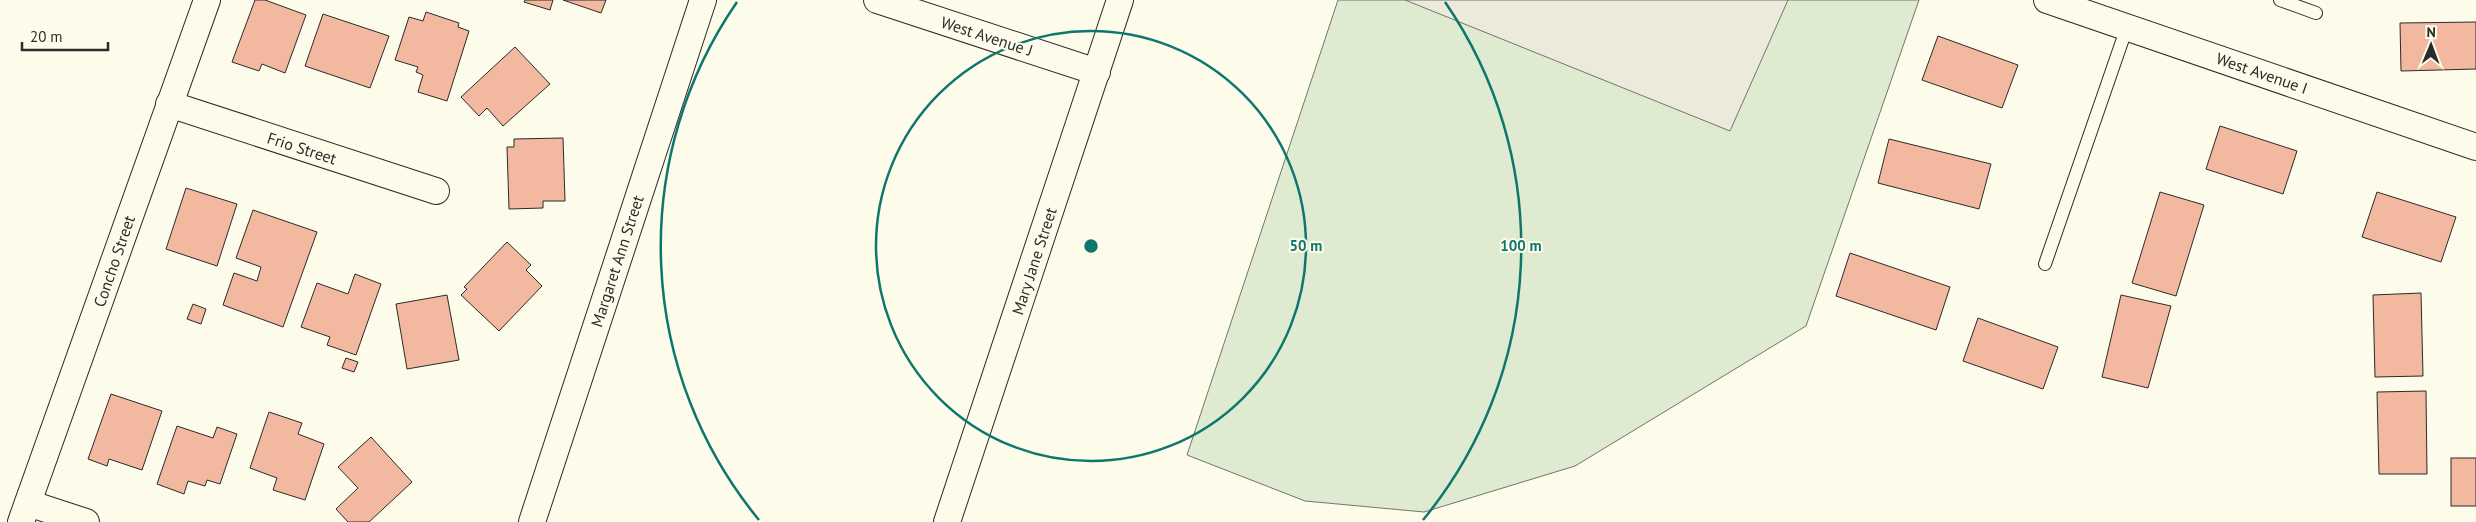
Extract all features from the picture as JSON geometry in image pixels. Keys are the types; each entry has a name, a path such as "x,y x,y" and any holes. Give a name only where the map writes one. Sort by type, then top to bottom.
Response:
{"street":[{"name":"Concho Street","path":"24,512 207,0"},
{"name":"Margaret Ann Street","path":"532,522 703,0"},
{"name":"West Avenue J","path":"877,0 1097,72"},
{"name":"Mary Jane Street","path":"946,522 1120,0"},
{"name":"West Avenue I","path":"2047,0 2476,147"},
{"name":"Frio Street","path":"169,104 436,191"},
{"path":"24,512 86,522"}],"lane":[{"path":"2280,0 2316,12"},
{"path":"2045,264 2127,27"}],"green space":[{"path":"1338,0 1919,0 1806,326 1575,466 1424,512 1305,501 1187,455"}],"shaded area":[{"path":"1405,0 1788,0 1730,131"}],"building":[{"path":"255,0 265,0 306,15 285,73 262,64 259,71 232,62"},
{"path":"525,0 553,0 550,10 524,2"},
{"path":"563,0 606,0 601,13"},
{"path":"426,12 459,23 458,27 469,31 447,101 418,92 423,75 416,72 418,67 395,60 409,17 423,21"},
{"path":"323,14 389,36 370,88 305,66"},
{"path":"2476,22 2476,69 2401,71 2400,23"},
{"path":"1938,36 2018,65 2002,108 1922,80"},
{"path":"515,47 550,84 503,126 487,108 479,116 461,97"},
{"path":"2220,126 2297,151 2283,194 2206,169"},
{"path":"563,138 565,201 543,201 543,208 509,209 507,147 514,147 514,139"},
{"path":"1889,139 1991,164 1979,209 1878,183"},
{"path":"186,188 237,204 217,266 166,249"},
{"path":"2160,192 2204,205 2176,296 2132,283"},
{"path":"2377,192 2456,217 2441,262 2362,237"},
{"path":"253,210 317,232 283,327 223,305 234,273 257,281 261,267 236,258"},
{"path":"507,242 531,265 526,270 542,286 499,331 461,295 467,289 464,287"},
{"path":"1850,253 1950,287 1936,330 1836,296"},
{"path":"355,274 381,284 356,355 327,345 330,337 301,327 317,283 348,294"},
{"path":"2421,293 2423,376 2375,377 2373,295"},
{"path":"447,295 459,360 407,369 396,304"},
{"path":"2121,295 2171,306 2148,388 2102,377"},
{"path":"193,304 206,309 201,324 187,319"},
{"path":"1978,318 2058,347 2043,389 1963,361"},
{"path":"346,358 358,362 354,372 342,368"},
{"path":"2426,391 2427,474 2379,474 2377,392"},
{"path":"111,394 162,411 142,470 109,459 107,466 88,459"},
{"path":"269,412 302,423 298,434 324,444 305,500 273,490 277,478 250,468"},
{"path":"177,426 213,438 217,427 237,434 220,484 207,480 205,486 188,481 184,494 157,484"},
{"path":"371,437 412,482 369,522 348,522 336,509 358,488 338,467"},
{"path":"2451,458 2476,458 2476,506 2451,506"}]}
